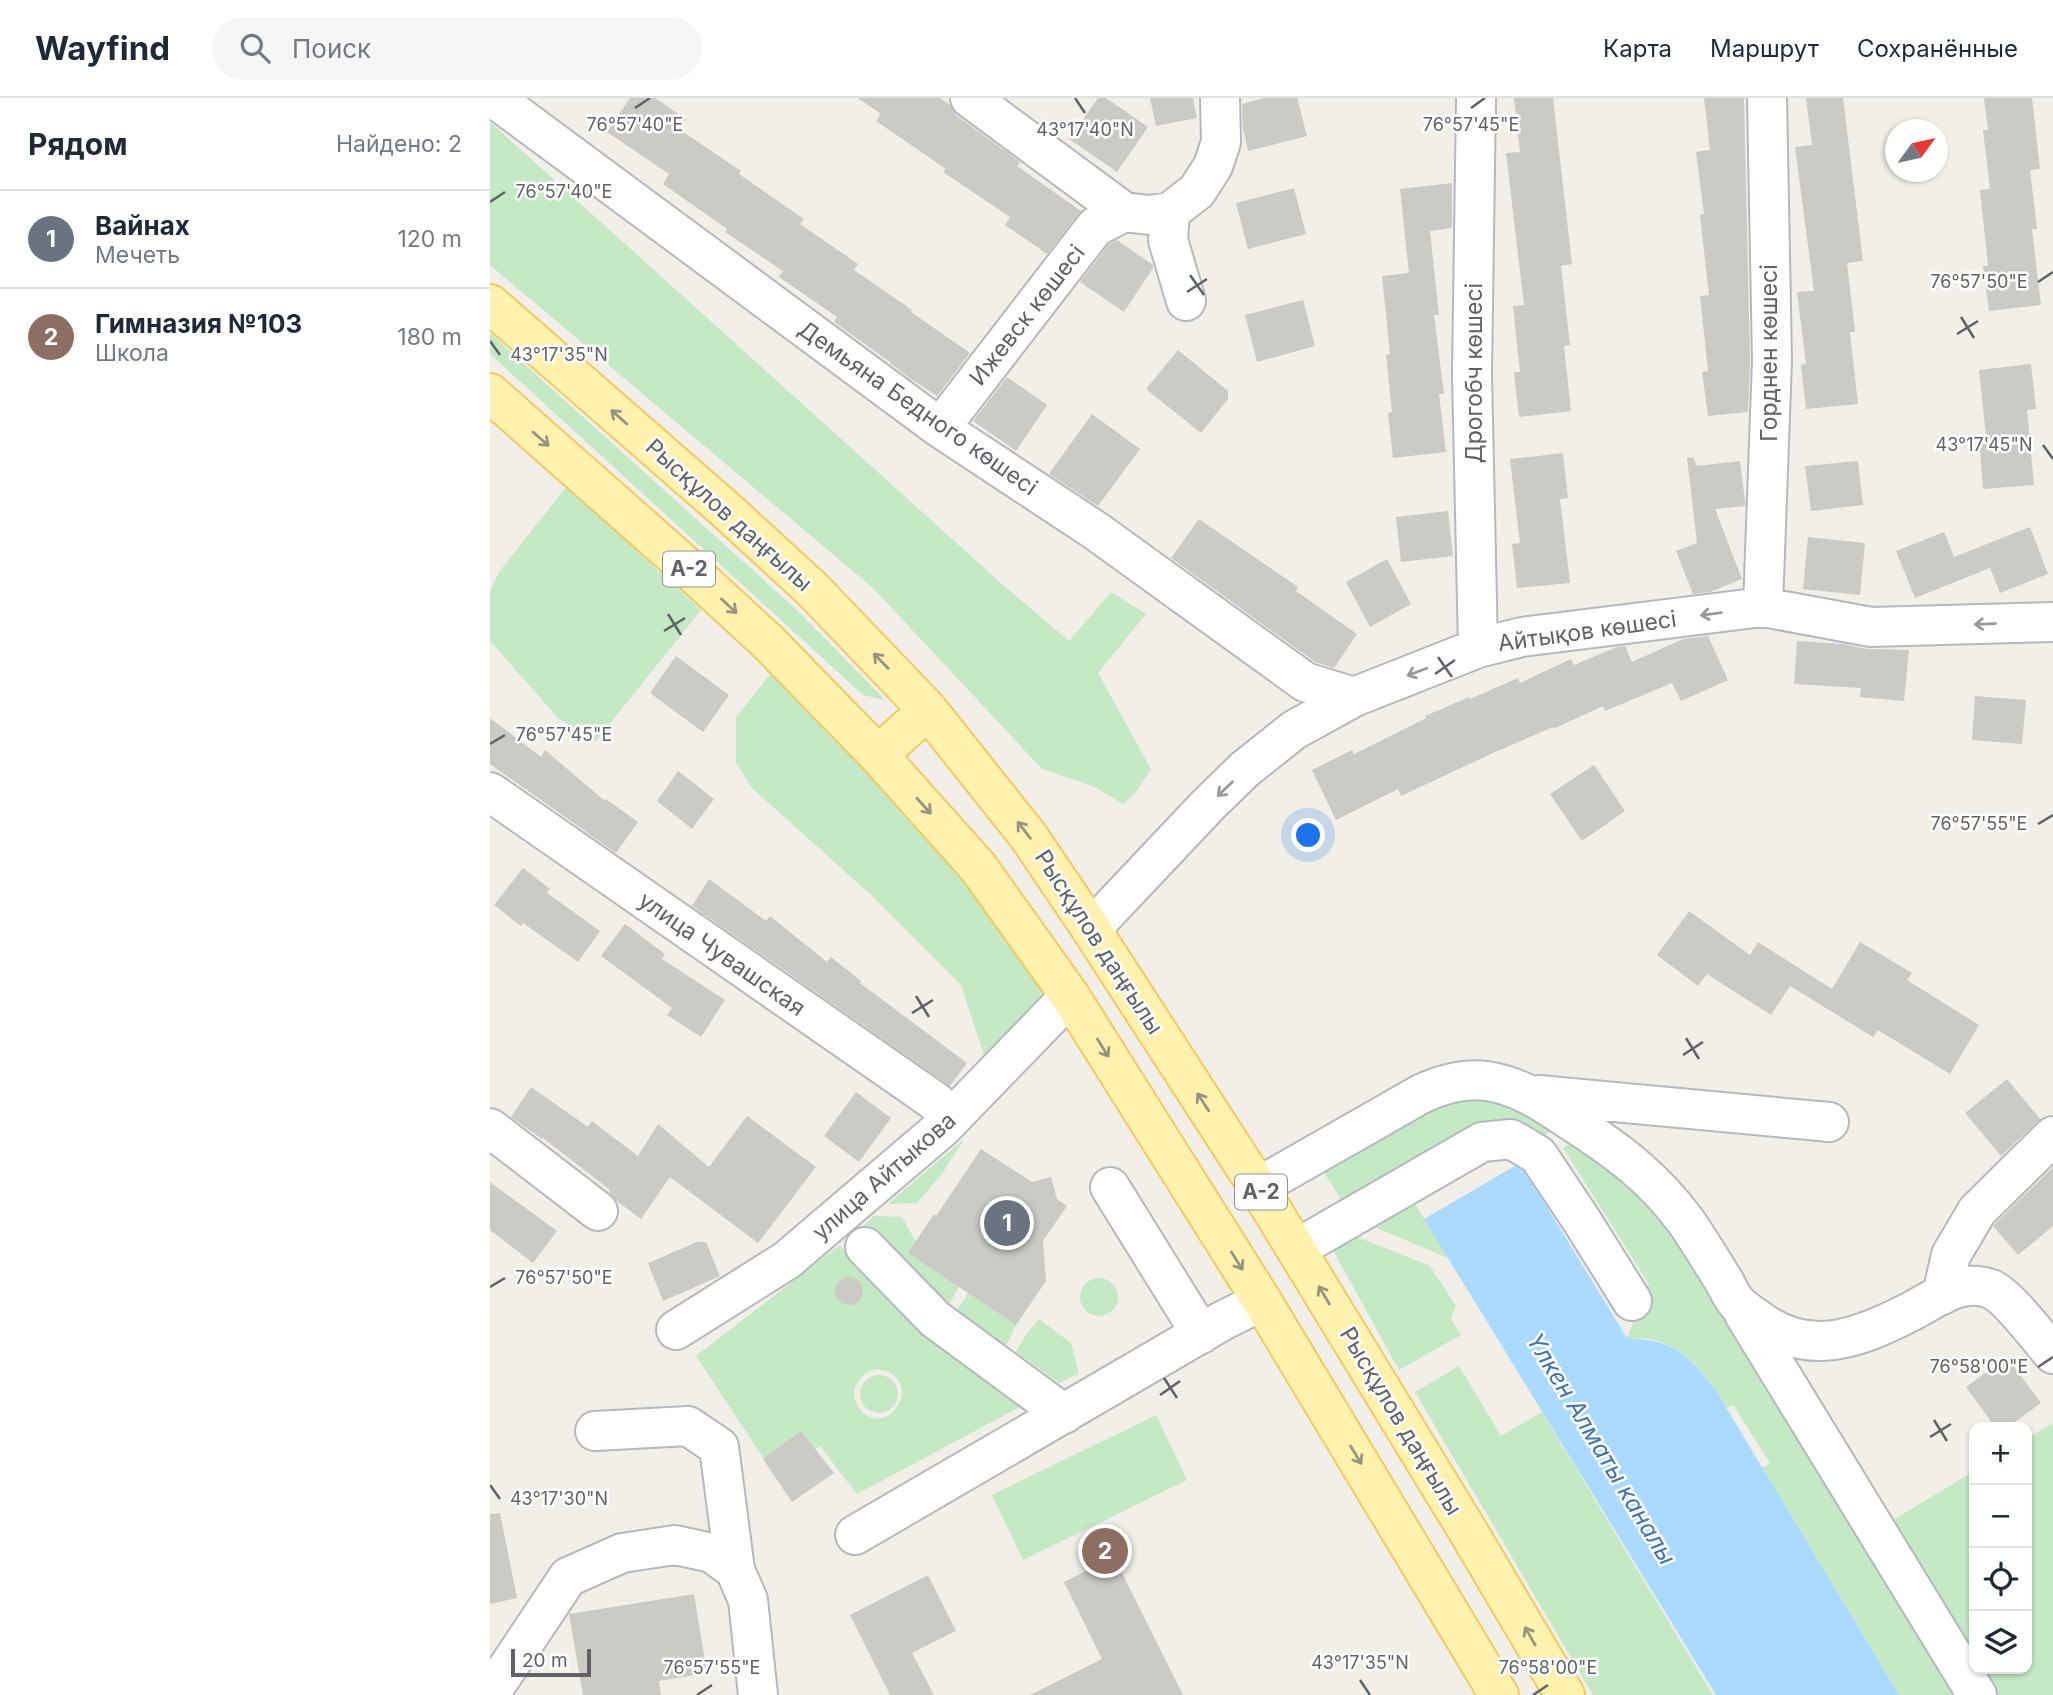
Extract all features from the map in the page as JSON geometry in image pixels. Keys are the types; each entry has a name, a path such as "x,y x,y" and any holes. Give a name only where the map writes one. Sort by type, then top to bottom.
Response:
{"main road":[{"name":"Рысқұлов даңғылы","path":"490,304 726,510 813,590 928,710 1029,837 1258,1187 1469,1533 1564,1695"},
{"name":"A-2","path":"490,393 768,642 878,755 978,867 1070,996 1262,1301 1499,1695"},
{"path":"878,755 928,710"},
{"path":"1207,1214 1258,1187"},
{"path":"1423,1567 1444,1561 1449,1563 1528,1695"}],"street":[{"name":"Демьяна Бедного көшесі","path":"494,98 940,428 1096,531 1305,682 1354,696"},
{"path":"970,98 1124,212 1149,215 1171,212 1197,191 1213,166 1220,142 1220,98"},
{"name":"Дрогобч көшесі","path":"1476,98 1472,374 1478,648"},
{"name":"Горднен көшесі","path":"1763,607 1772,360 1768,98"},
{"name":"Ижевск көшесі","path":"940,428 1095,228 1124,212"},
{"path":"1171,212 1168,240 1186,301"},
{"name":"Айтықов көшесі","path":"1091,929 1163,851 1245,769 1294,730 1354,696 1478,648 1522,637 1763,607 1871,627 2053,622"},
{"name":"улица Чувашская","path":"490,792 936,1102 950,1120"},
{"name":"улица Айтыкова","path":"676,1330 787,1260 950,1120 1070,996"},
{"path":"1258,1187 1421,1094 1442,1084 1464,1080 1487,1081 1531,1094 1633,1163 1659,1188 1687,1223 1977,1695"},
{"path":"1531,1094 1829,1122"},
{"path":"1538,1155 1578,1125"},
{"path":"490,1128 598,1211"},
{"path":"1942,1295 1951,1255 1977,1211 2053,1136"},
{"path":"1296,1249 1482,1142 1511,1139 1538,1155 1632,1301"},
{"path":"1110,1187 1201,1335"},
{"path":"865,1247 935,1319 1065,1414"},
{"path":"1738,1304 1786,1335 1809,1342 1827,1342 1878,1327 1961,1286 1977,1286 1993,1290 2004,1298 2053,1354"},
{"path":"855,1535 1222,1321 1262,1301"},
{"path":"595,1431 688,1426 719,1447 735,1570 748,1600 758,1695"},
{"path":"496,1690 568,1577 622,1553 675,1545 712,1553 735,1570"}],"green space":[{"path":"490,122 1003,585 1069,641 1111,592 1146,614 1098,673 1151,769 1134,795 1123,804 1095,787 1042,769 874,589 490,265"},
{"path":"490,333 798,611 885,700 863,695 490,354"},
{"path":"567,486 701,610 596,741 559,719 490,641 490,591 499,572"},
{"path":"773,671 918,819 1020,946 1048,996 988,1067 961,985 871,895 753,789 736,763 736,717"},
{"path":"1481,1089 1559,1124 1536,1142 1347,1210 1319,1164 1431,1099"},
{"path":"1582,1137 1663,1213 1959,1695 1899,1695 1762,1468 1770,1463 1733,1405 1726,1408 1697,1366 1678,1350 1655,1340 1627,1338 1649,1284 1563,1148"},
{"path":"964,1139 942,1174 917,1203 888,1204"},
{"path":"1409,1194 1448,1258 1360,1221"},
{"path":"874,1216 902,1217 916,1242 909,1253 959,1287 945,1311 864,1225"},
{"path":"1347,1233 1430,1266 1456,1306 1451,1319 1461,1335 1399,1370 1329,1243"},
{"path":"840,1245 869,1276 1033,1400 857,1494 820,1446 764,1459 696,1356","holes":["875,1369 891,1374 900,1382 902,1393 898,1404 891,1413 881,1418 870,1417 856,1402 856,1384 869,1371"]},
{"path":"1099,1278 1112,1284 1118,1297 1112,1310 1099,1316 1086,1310 1080,1297 1086,1284"},
{"path":"968,1293 1016,1325 1005,1348 954,1315"},
{"path":"1039,1319 1071,1343 1079,1373 1059,1383 1016,1352"},
{"path":"1459,1366 1501,1436 1542,1412 1713,1695 1593,1695 1415,1392"},
{"path":"879,1375 892,1381 898,1394 892,1407 879,1413 866,1407 860,1394 866,1381"},
{"path":"1156,1415 1187,1480 1023,1560 992,1495"},
{"path":"2053,1423 2053,1695 1999,1695 1986,1674 2032,1674 2032,1436"},
{"path":"1969,1474 1969,1646 1893,1520"}],"water":[{"name":"Үлкен Алматы каналы","path":"1520,1163 1627,1338 1658,1342 1680,1352 1699,1369 1718,1394 1899,1695 1716,1695 1424,1219"}],"building":[{"path":"630,98 655,98 686,119 679,129 741,171 739,174 804,219 800,224 858,264 854,270 970,353 937,396 834,322 837,317 779,277 783,271 725,232 727,229 663,184 669,174 607,132"},
{"path":"858,98 940,98 950,105 957,116 1020,162 1017,166 1081,211 1047,254 1005,225 1010,217 943,172 946,169 876,121 881,114"},
{"path":"1098,98 1106,98 1148,127 1117,172 1069,139"},
{"path":"1150,98 1193,98 1197,118 1156,126"},
{"path":"1264,98 1297,98 1307,136 1248,151 1243,129 1242,104"},
{"path":"1514,98 1553,98 1572,264 1561,266 1570,345 1564,346 1571,411 1519,417 1514,372 1520,372 1513,306 1524,305 1506,153 1520,152"},
{"path":"1704,98 1744,98 1750,360 1748,412 1708,416 1702,372 1708,371 1700,296 1709,295 1700,215 1704,214 1696,152 1710,150"},
{"path":"1806,98 1843,98 1863,261 1847,263 1855,332 1850,332 1858,404 1806,409 1801,365 1806,364 1797,292 1814,291 1795,147 1812,145"},
{"path":"1984,98 2032,98 2040,169 2030,170 2037,229 2032,229 2041,305 1989,311 1983,266 1988,266 1980,190 1990,189 1983,130 1988,130"},
{"path":"1452,183 1452,228 1430,231 1439,315 1434,315 1444,394 1439,394 1446,452 1393,458 1388,413 1392,412 1386,355 1390,354 1382,276 1409,273 1400,189"},
{"path":"1294,188 1306,234 1248,249 1236,203"},
{"path":"1117,240 1153,265 1124,312 1080,282 1109,244"},
{"path":"1303,300 1315,346 1257,362 1245,315"},
{"path":"1178,350 1228,391 1228,399 1201,433 1146,389"},
{"path":"2031,364 2036,409 2027,410 2034,485 1983,489 1979,437 1986,436 1979,370"},
{"path":"1007,377 1047,405 1016,451 973,421"},
{"path":"1092,414 1140,449 1098,506 1049,474"},
{"path":"1563,453 1568,498 1560,499 1570,583 1517,588 1512,544 1520,543 1510,459"},
{"path":"1693,457 1697,466 1740,461 1745,506 1715,509 1742,579 1710,592 1693,594 1676,551 1697,543 1687,458"},
{"path":"1858,461 1863,505 1811,511 1805,466"},
{"path":"1448,511 1453,556 1401,562 1396,517"},
{"path":"1199,519 1298,587 1296,591 1357,634 1334,668 1315,662 1171,558"},
{"path":"2030,527 2048,574 2000,593 1990,568 1915,598 1896,551 1944,532 1954,557"},
{"path":"1808,537 1865,543 1860,595 1803,589"},
{"path":"1387,559 1411,604 1370,627 1346,582"},
{"path":"1708,636 1728,680 1681,701 1672,683 1605,711 1603,706 1401,796 1398,789 1336,820 1312,770 1352,750 1354,754 1426,718 1425,716 1469,697 1470,699 1518,678 1520,683 1571,659 1574,665 1625,646 1632,662 1683,639"},
{"path":"1797,641 1844,644 1867,649 1909,650 1904,701 1860,697 1861,688 1794,684"},
{"path":"676,656 729,695 703,732 650,693"},
{"path":"1975,696 2026,700 2022,744 1972,740"},
{"path":"490,718 541,757 545,750 605,801 606,799 638,822 616,853 490,764"},
{"path":"1594,765 1625,811 1582,841 1550,794"},
{"path":"678,771 714,799 692,829 657,801"},
{"path":"523,868 550,889 547,893 600,931 578,962 523,923 521,926 494,905"},
{"path":"709,879 766,921 770,916 827,962 831,957 861,981 860,983 967,1063 950,1086 692,906"},
{"path":"1689,911 1750,955 1758,942 1832,989 1860,942 1912,973 1907,980 1979,1025 1950,1074 1878,1030 1873,1037 1790,986 1771,1015 1707,974 1698,986 1657,955"},
{"path":"625,924 665,954 662,959 725,1000 701,1037 667,1015 672,1008 601,956"},
{"path":"2007,1079 2040,1119 2001,1156 1965,1113"},
{"path":"531,1087 588,1127 592,1121 638,1156 658,1124 709,1167 747,1116 816,1167 758,1243 670,1177 641,1219 618,1202 610,1190 511,1117"},
{"path":"856,1092 891,1118 859,1162 824,1136"},
{"path":"981,1149 1032,1182 1051,1177 1057,1199 1067,1206 1043,1241 1046,1281 1016,1325 908,1253"},
{"path":"2053,1167 2053,1226 2018,1255 1993,1226"},
{"path":"490,1182 557,1231 533,1263 490,1230"},
{"path":"697,1242 706,1242 720,1276 663,1301 648,1263"},
{"path":"849,1277 859,1281 863,1291 859,1301 849,1305 839,1301 835,1291 839,1281"},
{"path":"2007,1357 2041,1403 2015,1422 1991,1422 1966,1387"},
{"path":"801,1431 834,1473 792,1502 763,1459"},
{"path":"500,1513 517,1598 490,1604 490,1514"},
{"path":"1114,1557 1183,1695 1030,1695 1102,1659 1064,1582"},
{"path":"928,1575 956,1631 912,1653 934,1695 890,1695 850,1615"},
{"path":"694,1594 707,1673 659,1681 661,1695 583,1695 569,1614"}],"place":[{"name":"Вайнах","path":"1007,1223"},
{"name":"Гимназия №103","path":"1105,1551"}]}
